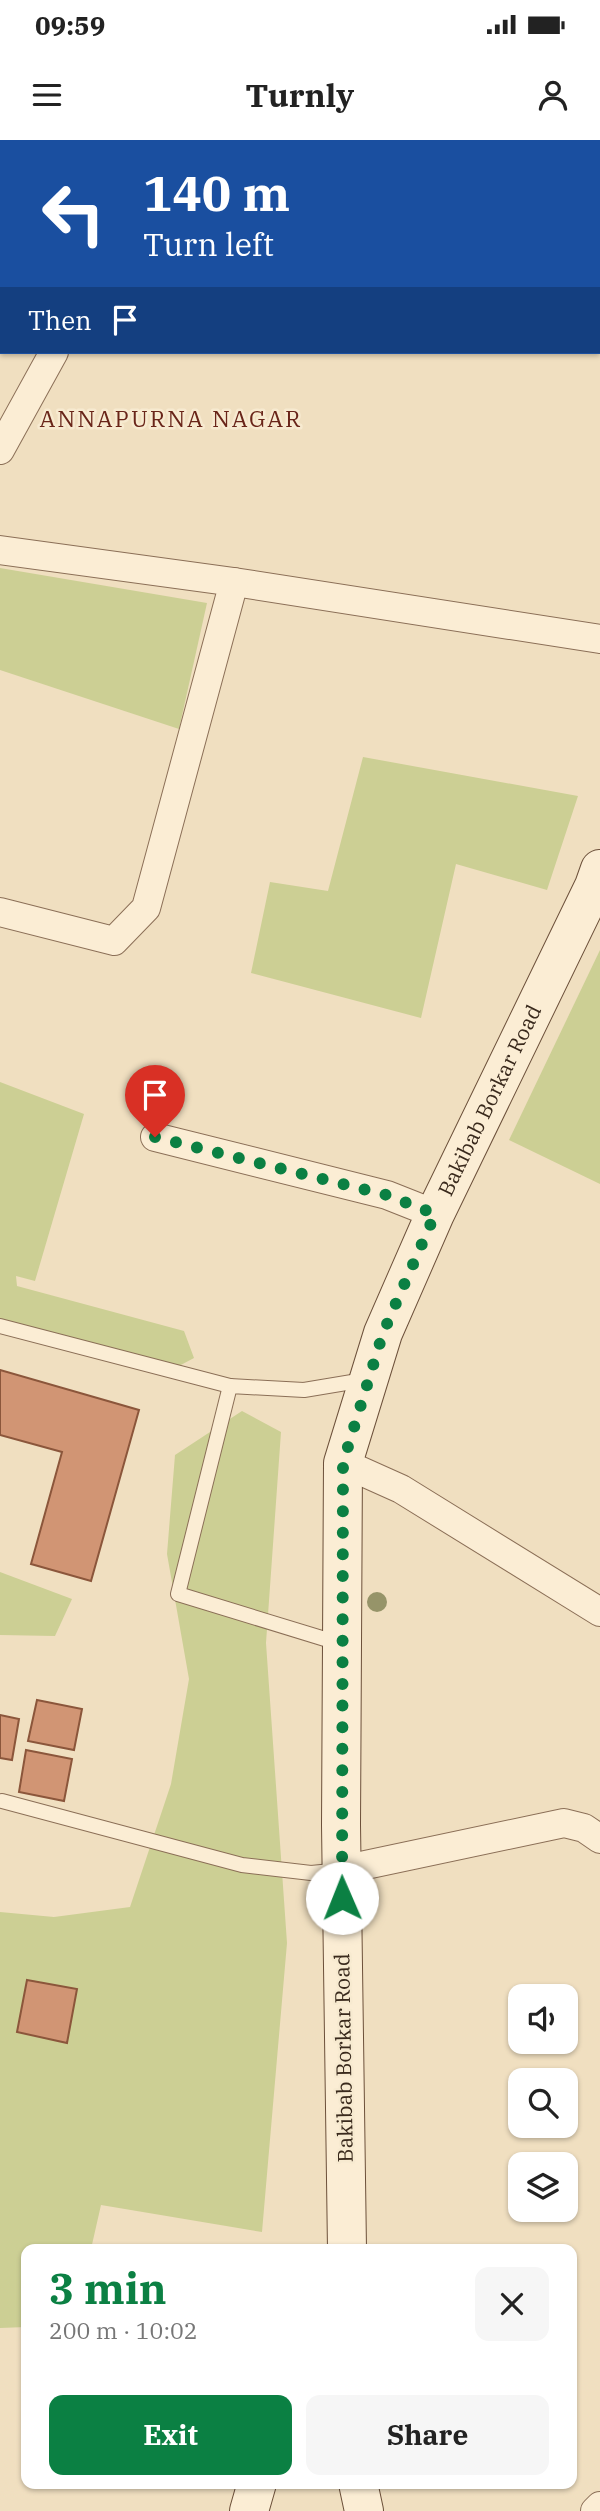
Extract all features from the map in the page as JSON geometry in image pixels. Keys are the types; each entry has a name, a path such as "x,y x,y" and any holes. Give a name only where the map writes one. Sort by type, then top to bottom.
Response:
{"street":[{"path":"0,450 53,354"},
{"path":"0,550 234,582 600,639"},
{"path":"0,912 114,941 146,908 234,582"},
{"name":"Bakibab Borkar Road","path":"344,2242 343,1463 383,1333 435,1214 598,882"},
{"path":"155,1137 387,1195 435,1214"},
{"path":"343,1463 401,1489 600,1612"},
{"path":"342,1870 564,1823 584,1828 600,1839"},
{"path":"248,2511 255,2489"},
{"path":"359,2489 364,2511"},
{"path":"595,2511 600,2507"}],"lane":[{"path":"0,1326 230,1386 304,1390 369,1379"},
{"path":"230,1386 178,1594 342,1644"},
{"path":"2,1801 242,1865 311,1873 342,1870"}],"green space":[{"path":"0,568 207,603 179,729 0,670"},
{"path":"363,757 578,796 547,890 456,864 421,1018 251,973 270,882 328,891"},
{"path":"600,950 600,1184 509,1140"},
{"path":"0,1082 84,1114 35,1281 16,1276 17,1286 184,1331 194,1358 177,1367 0,1320"},
{"path":"242,1411 281,1432 266,1643 287,1943 262,2232 101,2205 92,2244 21,2244 21,2327 0,2328 0,1912 54,1917 130,1907 171,1784 189,1679 167,1554 175,1455"},
{"path":"0,1572 72,1599 55,1636 0,1635"}],"building":[{"path":"0,1370 139,1410 91,1581 31,1564 62,1452 0,1435"},
{"path":"37,1700 82,1709 74,1750 28,1741"},
{"path":"0,1715 19,1719 12,1760 0,1758"},
{"path":"26,1750 72,1759 64,1801 19,1792"},
{"path":"27,1980 77,1989 67,2043 17,2032"}],"district":[{"name":"ANNAPURNA NAGAR","path":"171,419"}],"route":[{"path":"155,1137 387,1195 435,1214 383,1333 343,1463 342,1898"}]}
